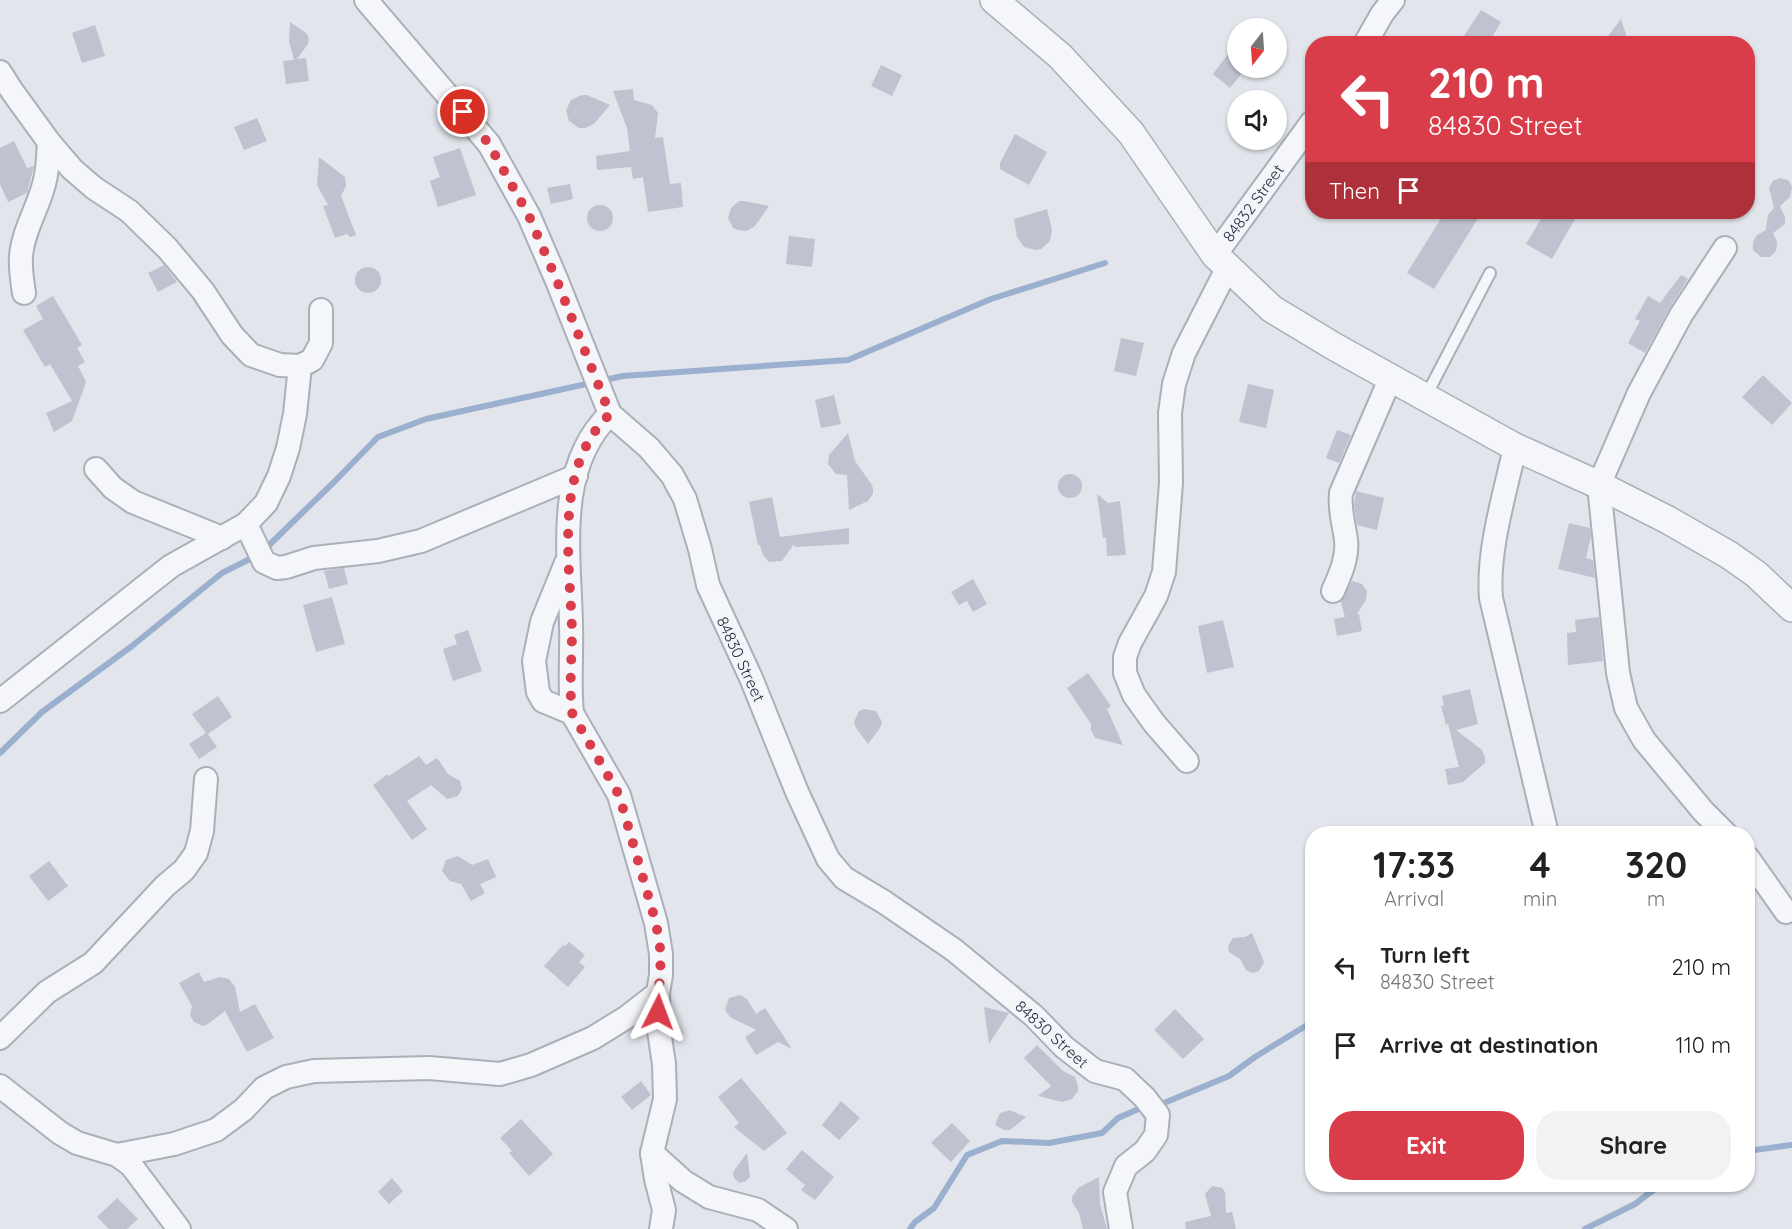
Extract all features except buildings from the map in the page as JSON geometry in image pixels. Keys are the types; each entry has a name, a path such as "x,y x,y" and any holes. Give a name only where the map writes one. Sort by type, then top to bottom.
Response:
{"street":[{"name":"84830 Street","path":"366,0 489,144 529,216 610,414 649,448 672,475 685,499 708,585 751,678 796,792 828,859 844,878 884,902 954,950 1034,1016 1064,1047 1095,1071 1125,1078 1158,1115 1156,1135 1145,1151 1126,1166 1115,1192 1121,1229"},
{"path":"994,0 1060,56 1131,134 1221,261 1272,309 1515,447 1599,485 1668,520 1729,555 1756,574 1792,608"},
{"path":"1370,36 1393,0"},
{"path":"0,72 49,142 72,169 94,188 129,211 167,248 203,291 232,335 251,355 280,365 300,366 312,360 321,343 321,310"},
{"name":"84832 Street","path":"1186,761 1134,695 1125,673 1125,657 1130,643 1156,596 1164,572 1171,483 1170,413 1174,384 1221,261 1305,133"},
{"path":"24,293 20,271 21,254 25,235 45,182 49,142"},
{"path":"1718,826 1644,740 1626,708 1618,673 1599,485 1639,393 1681,315 1725,248"},
{"path":"0,701 171,566 246,524 266,503 279,476 288,448 295,414 300,366"},
{"path":"1333,591 1343,567 1346,542 1340,509 1341,493 1390,377"},
{"path":"610,414 597,426 585,447 571,500 567,558 571,592 572,713 619,795 656,923 661,954 658,993 659,1031 664,1064 665,1099 652,1153 664,1210 661,1229"},
{"path":"1515,447 1492,560 1491,598 1545,826"},
{"path":"96,470 113,488 133,502 222,538"},
{"path":"246,524 264,562 277,568 286,567 314,558 378,551 421,541 576,476"},
{"path":"567,558 542,622 534,661 538,692 543,701 572,713"},
{"path":"0,1038 47,992 93,963 165,886 184,870 196,853 202,831 206,779"},
{"path":"1755,868 1786,912"},
{"path":"117,1155 174,1143 216,1130 243,1110 264,1088 286,1077 305,1072 429,1068 500,1074 531,1065 593,1038 627,1017 658,993"},
{"path":"0,1086 60,1133 77,1143 117,1155 131,1165 179,1229"},
{"path":"652,1153 684,1181 709,1197 758,1210 786,1229"}],"lane":[{"path":"1425,397 1490,273"}],"waterway":[{"path":"264,550 378,437 426,419 623,376 848,360 991,299 1105,263"},
{"path":"0,753 42,712 132,646 222,573 256,556"},
{"path":"1164,1103 1229,1076 1305,1026"},
{"path":"910,1229 915,1222 934,1208 967,1155 1002,1141 1049,1143 1102,1133 1118,1118 1143,1107"},
{"path":"1755,1150 1791,1145"},
{"path":"1585,1229 1635,1204 1651,1192"}],"route":[{"path":"463,112 489,144 529,216 610,414 597,426 585,447 571,500 567,558 571,592 572,638 570,697 572,713 619,795 656,923 661,954 658,1012"}]}
